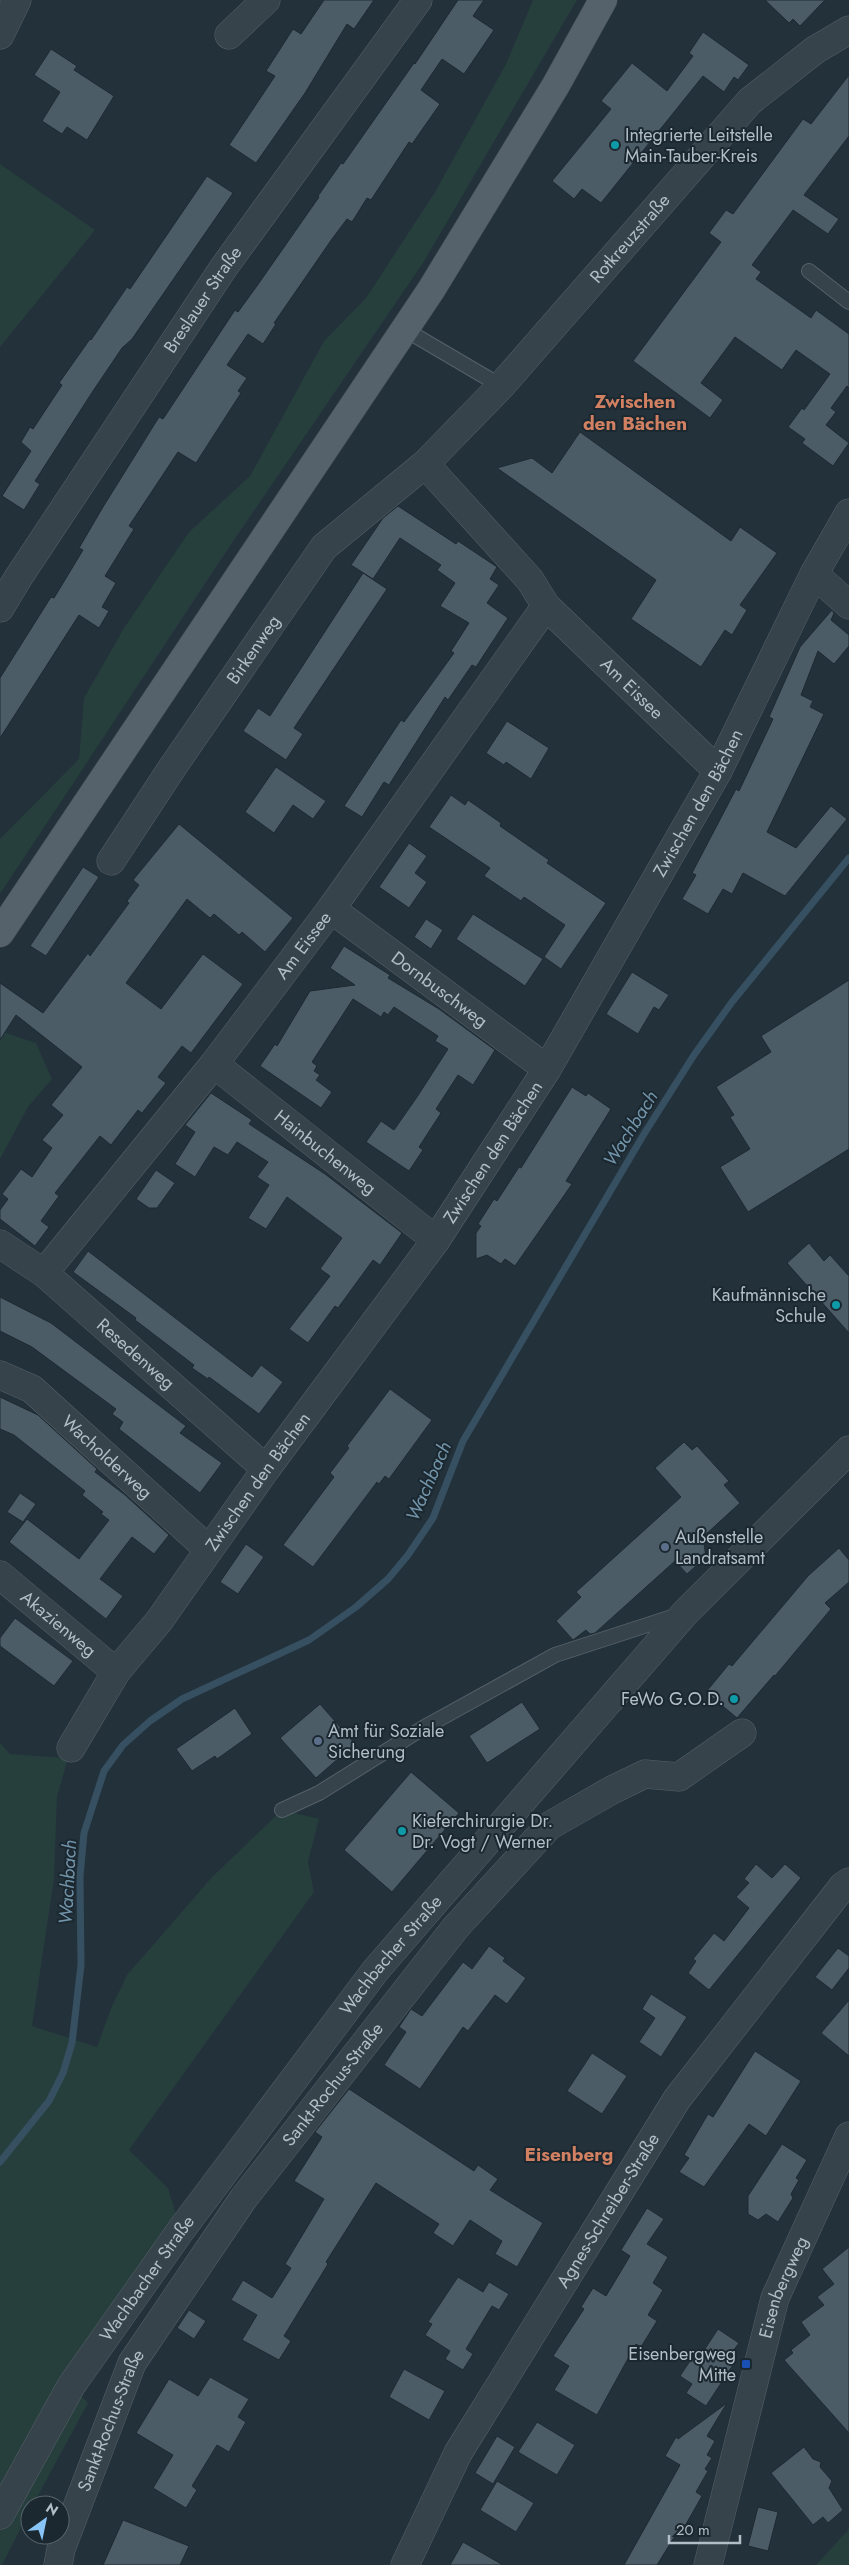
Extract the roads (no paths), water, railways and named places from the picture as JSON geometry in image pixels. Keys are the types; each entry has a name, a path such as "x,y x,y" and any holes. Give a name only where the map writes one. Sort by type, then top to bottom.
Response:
{"main road":[{"path":"0,933 485,205 556,85 603,0"}],"street":[{"path":"0,35 17,0"},
{"path":"229,35 266,0"},
{"name":"Breslauer Straße","path":"0,608 224,267 418,0"},
{"name":"Rotkreuzstraße","path":"425,464 501,386 750,101 815,50 849,30"},
{"name":"Am Eissee","path":"425,464 530,580 546,606 718,771"},
{"name":"Birkenweg","path":"111,862 172,768 324,547 425,464"},
{"name":"Zwischen den Bächen","path":"71,1748 116,1672 159,1621 266,1469 436,1240 547,1069 718,771 814,574 849,513"},
{"path":"814,574 849,605"},
{"name":"Am Eissee","path":"44,1273 214,1064 331,909 546,606"},
{"name":"Dornbuschweg","path":"331,909 547,1069"},
{"name":"Hainbuchenweg","path":"214,1064 436,1240"},
{"name":"Resedenweg","path":"0,1244 44,1273 266,1469"},
{"name":"Wacholderweg","path":"0,1375 32,1389 208,1549"},
{"name":"Wachbacher Straße","path":"0,2515 71,2386 181,2230 375,1971 686,1612 849,1450"},
{"name":"Akazienweg","path":"0,1575 116,1672"},
{"name":"Sankt-Rochus-Straße","path":"58,2565 61,2549 132,2363 243,2198 456,1927 549,1826 603,1794 645,1774 680,1777 742,1733"},
{"name":"Agnes-Schreiber-Straße","path":"405,2565 458,2453 677,2099 838,1892 849,1882"},
{"name":"Eisenbergweg","path":"708,2565 775,2298 849,2136"}],"lane":[{"path":"809,271 849,302"},
{"path":"404,328 501,386"},
{"path":"282,1810 319,1793 423,1728 555,1655 686,1612"}],"waterway":[{"name":"Wachbach","path":"0,2162 49,2101 63,2073 72,2043 81,1965 80,1876 84,1833 104,1771 123,1745 150,1721 182,1699 309,1640 356,1607 388,1579 408,1555 433,1518 463,1441 644,1134 694,1055 732,1002 849,858"}],"place":[{"name":"Integrierte Leitstelle Main-Tauber-Kreis","path":"615,145"},
{"name":"Kaufmännische Schule","path":"836,1305"},
{"name":"Außenstelle Landratsamt","path":"665,1547"},
{"name":"FeWo G.O.D.","path":"734,1699"},
{"name":"Amt für Soziale Sicherung","path":"318,1741"},
{"name":"Kieferchirurgie Dr. Dr. Vogt / Werner","path":"402,1831"},
{"name":"Eisenbergweg Mitte","path":"746,2364"}],"district":[{"name":"Zwischen den Bächen","path":"635,412"},
{"name":"Eisenberg","path":"569,2154"}]}
